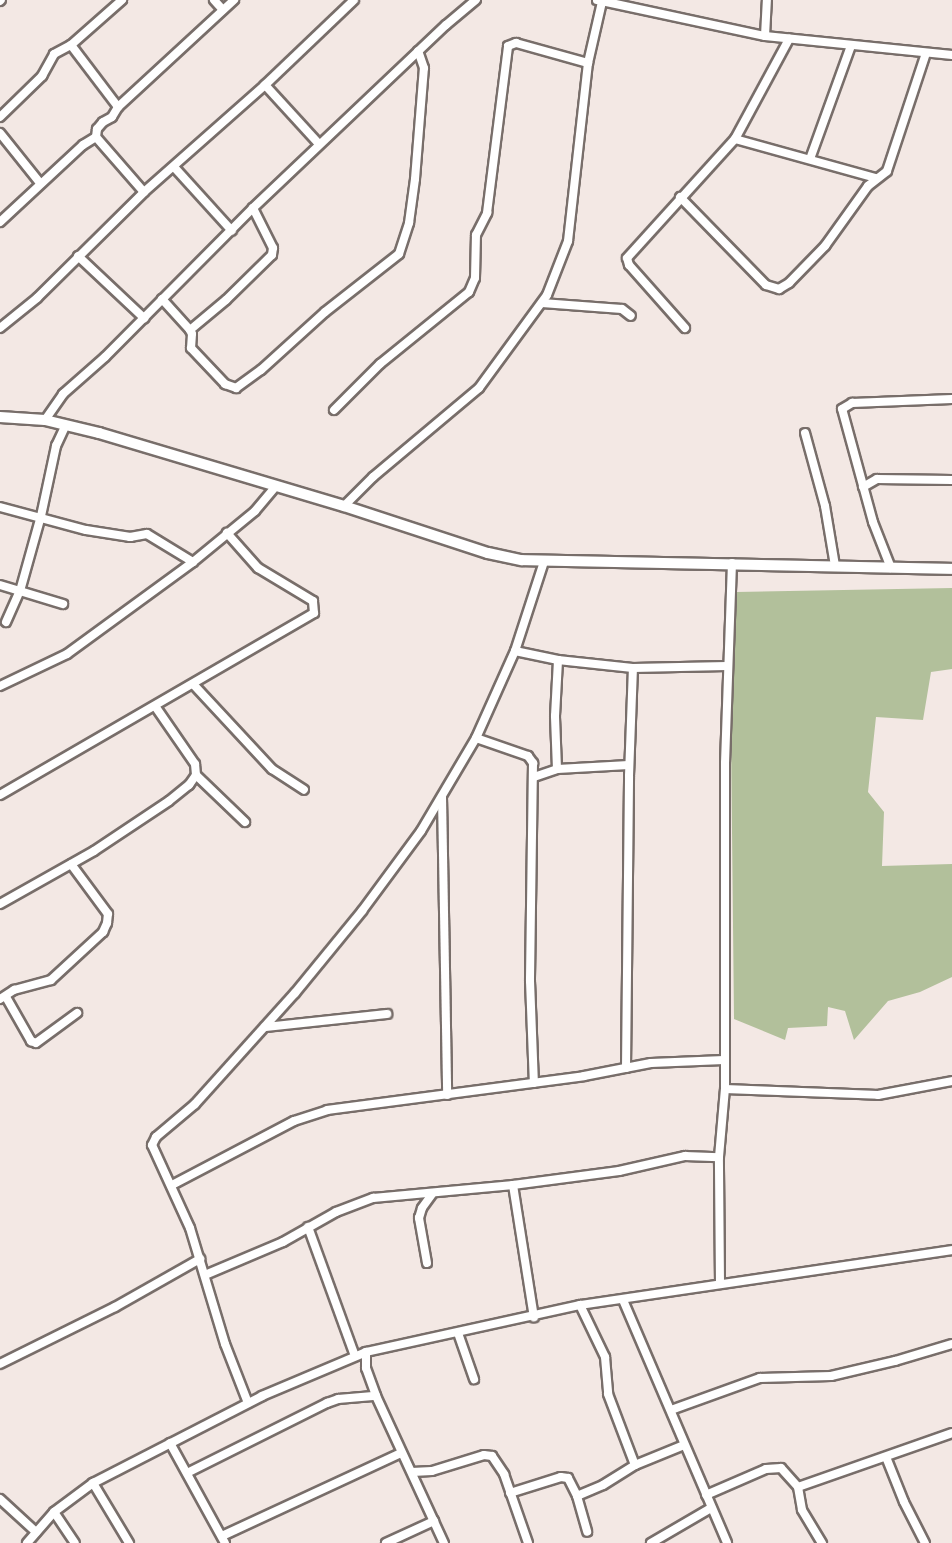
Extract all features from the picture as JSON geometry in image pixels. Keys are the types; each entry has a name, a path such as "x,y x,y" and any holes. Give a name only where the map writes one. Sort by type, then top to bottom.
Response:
{"main road":[{"path":"0,417 45,420 66,425 156,449 344,506 488,553 544,562 732,563 952,569"}],"street":[{"path":"0,117 42,76 54,54 70,45 122,0"},
{"path":"214,0 223,10"},
{"path":"144,192 96,137 97,129 234,0"},
{"path":"339,0 345,8"},
{"path":"0,328 37,298 144,192 265,85 354,0"},
{"path":"45,420 63,394 144,318 253,208 418,51 476,0"},
{"path":"765,36 767,0"},
{"path":"344,506 373,477 480,388 542,303 556,277 568,241 588,63 600,1 765,36 952,55"},
{"path":"685,328 629,265 627,258 735,139 789,39"},
{"path":"334,410 380,364 463,298 475,278 476,235 486,213 508,46 516,43 588,63"},
{"path":"70,45 118,107"},
{"path":"810,159 851,46"},
{"path":"162,299 190,330 191,348 225,384 236,388 261,370 325,312 399,254 409,223 415,179 424,68 418,51"},
{"path":"680,197 766,285 779,289 789,283 825,246 876,178 887,171 926,53"},
{"path":"265,85 319,144"},
{"path":"0,133 40,183"},
{"path":"0,222 40,183 83,145 96,137"},
{"path":"735,139 876,178"},
{"path":"174,167 232,231"},
{"path":"190,330 226,300 272,255 273,248 253,208"},
{"path":"78,256 144,318"},
{"path":"542,303 622,309 631,316"},
{"path":"891,568 873,522 842,409 852,404 952,399"},
{"path":"6,622 20,591 41,516 56,446 66,425"},
{"path":"805,433 825,507 836,566"},
{"path":"863,487 877,479 952,480"},
{"path":"0,686 67,654 193,562 255,511 276,486"},
{"path":"0,507 41,516 86,530 130,537 147,534 193,562"},
{"path":"0,795 311,615 315,609 313,601 252,562 227,533"},
{"path":"248,1403 225,1344 200,1259 172,1185 154,1151 153,1142 195,1104 265,1027 362,911 421,831 476,738 515,651 544,562"},
{"path":"720,1283 719,1157 725,1089 727,666 732,563"},
{"path":"0,585 63,604"},
{"path":"515,651 558,660 633,668 727,666"},
{"path":"557,769 555,716 558,660"},
{"path":"626,1068 629,765 633,668"},
{"path":"193,684 272,769 304,790"},
{"path":"155,706 195,764 196,775 245,822"},
{"path":"476,738 528,756 533,763 530,991 534,1083"},
{"path":"534,777 557,769 629,765"},
{"path":"0,904 72,864 169,801 196,775"},
{"path":"442,797 447,1095"},
{"path":"72,864 108,914 103,932 51,980 14,990 3,998 31,1041 36,1042 77,1013"},
{"path":"265,1027 387,1014"},
{"path":"172,1185 259,1139 315,1113 534,1083 651,1063 724,1060"},
{"path":"725,1089 878,1095 952,1081"},
{"path":"205,1275 283,1242 352,1204 374,1198 432,1194 619,1171 685,1156 719,1157"},
{"path":"513,1185 534,1317"},
{"path":"427,1263 419,1218 422,1208 432,1194"},
{"path":"308,1227 354,1356"},
{"path":"27,1543 54,1512 93,1483 248,1403 366,1352 534,1317 580,1305 952,1250"},
{"path":"0,1364 115,1307 200,1259"},
{"path":"624,1300 727,1543"},
{"path":"580,1305 605,1357 608,1394 635,1465"},
{"path":"458,1333 474,1379"},
{"path":"671,1410 760,1378 831,1376 895,1361 952,1344"},
{"path":"366,1352 366,1368 376,1396 444,1543"},
{"path":"187,1473 327,1403 338,1399 376,1396"},
{"path":"798,1487 952,1433"},
{"path":"170,1443 223,1540 401,1453"},
{"path":"577,1496 603,1485 635,1465 684,1445"},
{"path":"412,1472 432,1471 488,1455 499,1464 528,1543"},
{"path":"886,1457 904,1502 925,1543"},
{"path":"706,1495 765,1469 780,1468 798,1487 802,1510 822,1543"},
{"path":"510,1493 564,1477 570,1481 577,1496 587,1532"},
{"path":"93,1483 129,1543"},
{"path":"0,1499 36,1532"},
{"path":"651,1543 711,1508"},
{"path":"54,1512 75,1543"},
{"path":"386,1543 434,1521"}],"green space":[{"path":"952,588 952,669 931,672 923,720 876,717 868,792 884,812 882,866 952,864 952,977 920,992 888,1001 854,1040 845,1011 828,1007 827,1026 788,1028 785,1040 734,1019 731,737 736,592"}]}
